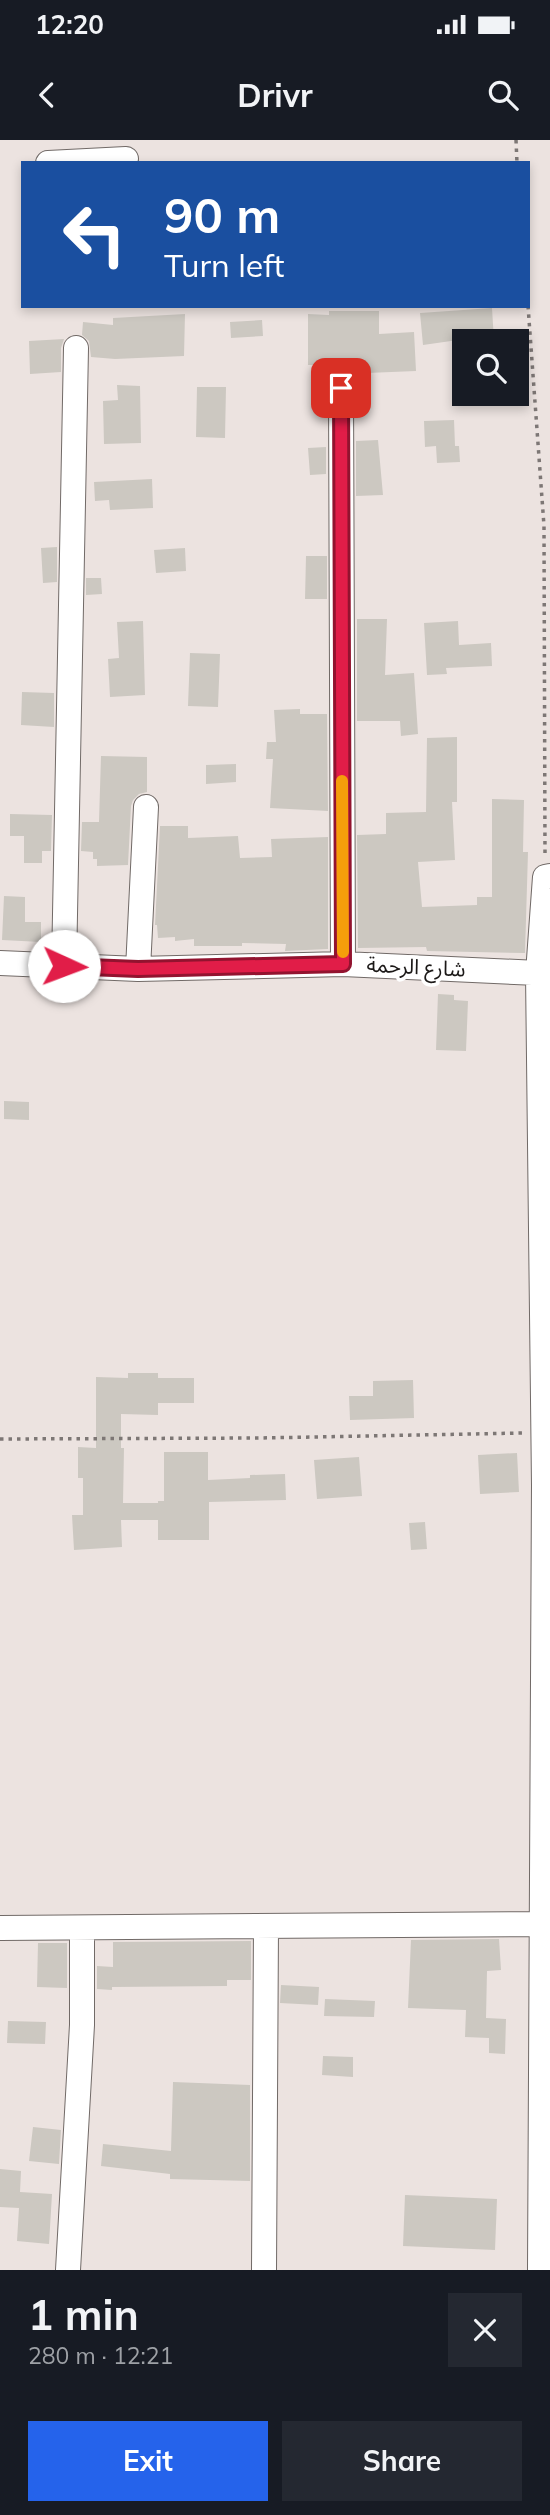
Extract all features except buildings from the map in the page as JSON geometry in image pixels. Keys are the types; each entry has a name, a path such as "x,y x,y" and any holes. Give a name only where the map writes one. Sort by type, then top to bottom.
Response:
{"street":[{"path":"65,161 126,154"},
{"path":"64,966 76,348"},
{"path":"341,388 343,964"},
{"path":"138,969 146,807"},
{"path":"540,2270 545,2223 541,1924 542,1432 538,973 547,876"},
{"name":"شارع الرحمة","path":"0,963 138,969 343,964 538,973"},
{"path":"0,1928 541,1924"},
{"path":"264,2270 266,1926"},
{"path":"68,2270 82,2025 82,1928"}],"path":[{"path":"516,140 517,161"},
{"path":"528,308 544,526 547,876"},
{"path":"544,526 550,525"},
{"path":"0,1439 260,1438 542,1432"}],"slow traffic":[{"path":"342,781 343,952"}],"route":[{"path":"64,966 138,969 343,964 341,388"}]}
